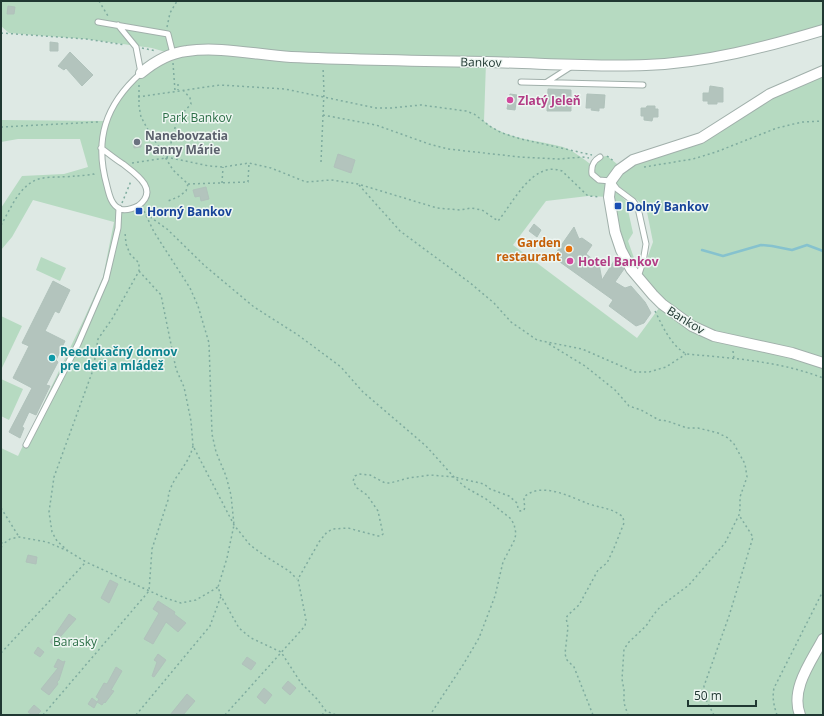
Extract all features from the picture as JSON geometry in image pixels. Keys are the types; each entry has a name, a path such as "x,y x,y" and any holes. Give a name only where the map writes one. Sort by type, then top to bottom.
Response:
{"street":[{"name":"Bankov","path":"141,73 160,59 173,54 186,51 214,50 291,57 574,65 646,65 695,61 785,42 823,30"},
{"name":"Bankov","path":"823,72 770,94 701,138 633,160 619,170 611,181 609,197 615,232 626,260 638,277 662,304 692,326 714,336 792,353 823,363"},
{"path":"800,715 797,698 800,685 823,639"}],"lane":[{"path":"98,22 168,34 173,54"},
{"path":"101,148 142,180 146,187 146,195 139,205 127,210 114,204 110,197 102,167 101,148 102,139 106,122 113,104 125,88 141,73 136,46 118,25"},
{"path":"546,83 574,65"},
{"path":"521,82 643,85"},
{"path":"598,159 592,165 592,174 599,180 611,181 617,189 633,200 638,208 646,244 644,262 638,277"},
{"path":"26,445 78,344 106,279 119,222 120,208"}],"path":[{"path":"99,1 109,17 118,25"},
{"path":"168,34 167,28 170,13 177,1"},
{"path":"1,33 86,39 136,46 173,54 175,91"},
{"path":"321,162 324,98 323,57"},
{"path":"178,84 178,91"},
{"path":"249,163 248,182 188,184 173,170 147,128 141,117 138,106 138,97 220,85 285,89 376,108 421,105 460,110 474,114 491,127 502,133 598,159"},
{"path":"166,158 176,124 181,115 191,104 190,98 183,90"},
{"path":"323,115 376,125 429,144 448,149 520,157 559,159 582,157 598,159 607,156 617,164 619,170"},
{"path":"641,168 693,159 716,152 777,128 802,122 823,121"},
{"path":"1,127 106,122"},
{"path":"123,164 166,158 222,167 249,163 270,168 306,182 331,180 358,184 437,208 460,210 471,208 482,210 498,221 527,182 544,171 550,169 562,171 588,196 609,197"},
{"path":"1,225 25,187 33,181 44,178 94,174 102,167"},
{"path":"222,167 222,184"},
{"path":"120,208 134,173"},
{"path":"168,201 178,197 186,191 188,184"},
{"path":"358,184 400,231 469,282 494,303 511,322 537,340 549,344 582,349 635,372 650,372 666,367 686,354"},
{"path":"139,205 146,214 154,232 190,288 198,306 209,343 212,434 216,452 226,476 234,525 227,558 218,587 221,596 239,628 251,638 281,652 301,683 317,699 326,711 336,715"},
{"path":"146,214 167,229 205,266 254,307 298,335 340,367 363,392 426,446 465,487 486,499 510,518 514,524 516,534 514,542 503,562 495,596 479,638 430,715"},
{"path":"68,551 57,541 52,532 49,512 54,477 93,370 98,338 112,319 139,271 139,262 130,254 126,244 125,232 119,222"},
{"path":"43,715 149,591 152,549 168,500 171,483 178,476 190,456 193,446 191,420 184,387 176,369 161,295 139,271"},
{"path":"661,323 670,340 679,350 686,354 783,365 803,370 823,378"},
{"path":"549,344 585,366 615,390 629,406 641,410 659,420 667,421 687,428 698,428 718,433 734,444 745,464 747,477 740,497 739,515 725,542 689,585 661,606 646,626 629,642 624,649 622,679 624,703 628,715"},
{"path":"193,446 234,525 250,545 289,571 298,579 306,620 305,626 225,715"},
{"path":"298,579 319,542 327,532 334,529 348,528 378,536 383,534 378,511 367,495 357,488 353,482 354,476 359,474 370,475 385,483 430,475 454,477 484,484 490,489 509,496 517,503 520,511 524,510 526,507 524,497 527,494 540,490 550,490 582,500 588,504 611,509 623,517 624,523 614,548 607,563 598,570 579,605 566,618 568,627 565,654 567,660 574,667 593,715"},
{"path":"1,508 19,537"},
{"path":"714,715 704,696 704,686 729,616 753,537 739,515"},
{"path":"1,548 3,544 10,539 19,537 47,542 149,591 181,603 196,600 218,587"},
{"path":"1,653 86,562"},
{"path":"777,715 774,705 774,688 823,590"},
{"path":"136,715 210,626 221,596"},
{"path":"322,715 326,711"}],"green space":[{"path":"1,1 823,1 823,30 695,61 486,62 484,121 502,132 511,135 567,148 592,165 600,157 607,156 617,164 619,169 701,138 747,110 823,71 823,715 1,715 1,448 18,456 103,277 114,222 33,200 12,237 1,250 1,208 22,176 64,174 88,167 80,139 18,139 1,142 1,120 106,121 125,88 172,54 152,48 86,39 9,33 1,26","holes":["101,148 144,183 146,195 131,209 117,207 107,188","620,187 646,207 653,242 643,270 634,258 628,241 633,233 626,201 620,195","588,196 609,197 631,269 662,304 637,338 513,245 546,201"]},
{"path":"41,257 66,268 60,281 36,270"},
{"path":"1,316 22,326 1,370"},
{"path":"1,379 23,389 9,420 1,416"}],"building":[{"path":"8,6 15,7 14,14 7,14"},
{"path":"50,42 58,43 58,51 50,51"},
{"path":"70,52 93,75 82,86 66,68 64,70 58,66"},
{"path":"710,86 723,88 723,102 708,104 708,101 703,101 703,93 709,93"},
{"path":"548,89 571,90 571,111 547,111"},
{"name":"Zlatý Jeleň","path":"510,94 517,95 515,110 507,109"},
{"path":"587,94 605,95 604,108 599,108 599,111 591,110 592,108 586,108"},
{"path":"647,106 655,106 655,109 658,109 658,117 653,117 652,121 644,120 644,116 641,116 641,108 646,108"},
{"name":"Nanebovzatia Panny Márie","path":"133,139 141,139 141,147 134,148"},
{"path":"338,154 355,160 351,173 334,167"},
{"path":"206,187 209,199 201,201 200,196 195,197 193,190"},
{"path":"534,224 541,230 537,237 529,231"},
{"path":"574,227 579,239 582,238 592,245 586,254 599,264 602,280 614,261 624,269 615,282 625,288 631,286 645,302 651,313 644,323 636,326 609,306 613,300 553,257"},
{"name":"Reedukačný domov pre deti a mládež","path":"53,281 70,290 59,313 55,311 45,331 65,341 56,360 58,362 46,385 50,386 36,415 29,412 22,427 24,428 20,438 9,432 32,388 13,378 29,346 22,343"},
{"path":"28,555 37,557 36,564 26,562"},
{"path":"110,580 118,584 109,603 101,598"},
{"path":"158,601 175,612 174,614 186,623 178,632 166,622 153,644 144,639 159,613 153,609"},
{"path":"69,614 76,619 53,645 50,642"},
{"path":"38,647 44,652 40,657 34,653"},
{"path":"158,654 166,660 154,677 152,676 157,662 154,660"},
{"path":"247,657 256,663 251,670 242,664"},
{"path":"58,659 63,662 65,661 57,682 58,684 49,695 41,689 58,668 54,667"},
{"path":"116,667 122,671 111,690 114,691 105,703 104,702 102,705 97,702 99,699 96,697 104,683 107,684"},
{"path":"288,681 296,688 290,695 282,688"},
{"path":"264,688 272,695 265,704 257,697"},
{"path":"187,694 195,701 183,715 170,715"},
{"path":"92,698 97,702 94,708 88,704"},
{"path":"34,705 41,711 37,715 32,715 28,712"}],"waterway":[{"path":"702,250 723,256 761,245 792,250 807,245 823,251"}],"place":[{"name":"Zlatý Jeleň","path":"510,100"},
{"name":"Nanebovzatia Panny Márie","path":"137,142"},
{"name":"Dolný Bankov","path":"618,206"},
{"name":"Horný Bankov","path":"139,211"},
{"name":"Garden restaurant","path":"569,249"},
{"name":"Hotel Bankov","path":"570,261"},
{"name":"Reedukačný domov pre deti a mládež","path":"52,358"}],"park label":[{"name":"Park Bankov","path":"197,117"},
{"name":"Barasky","path":"75,641"}]}
